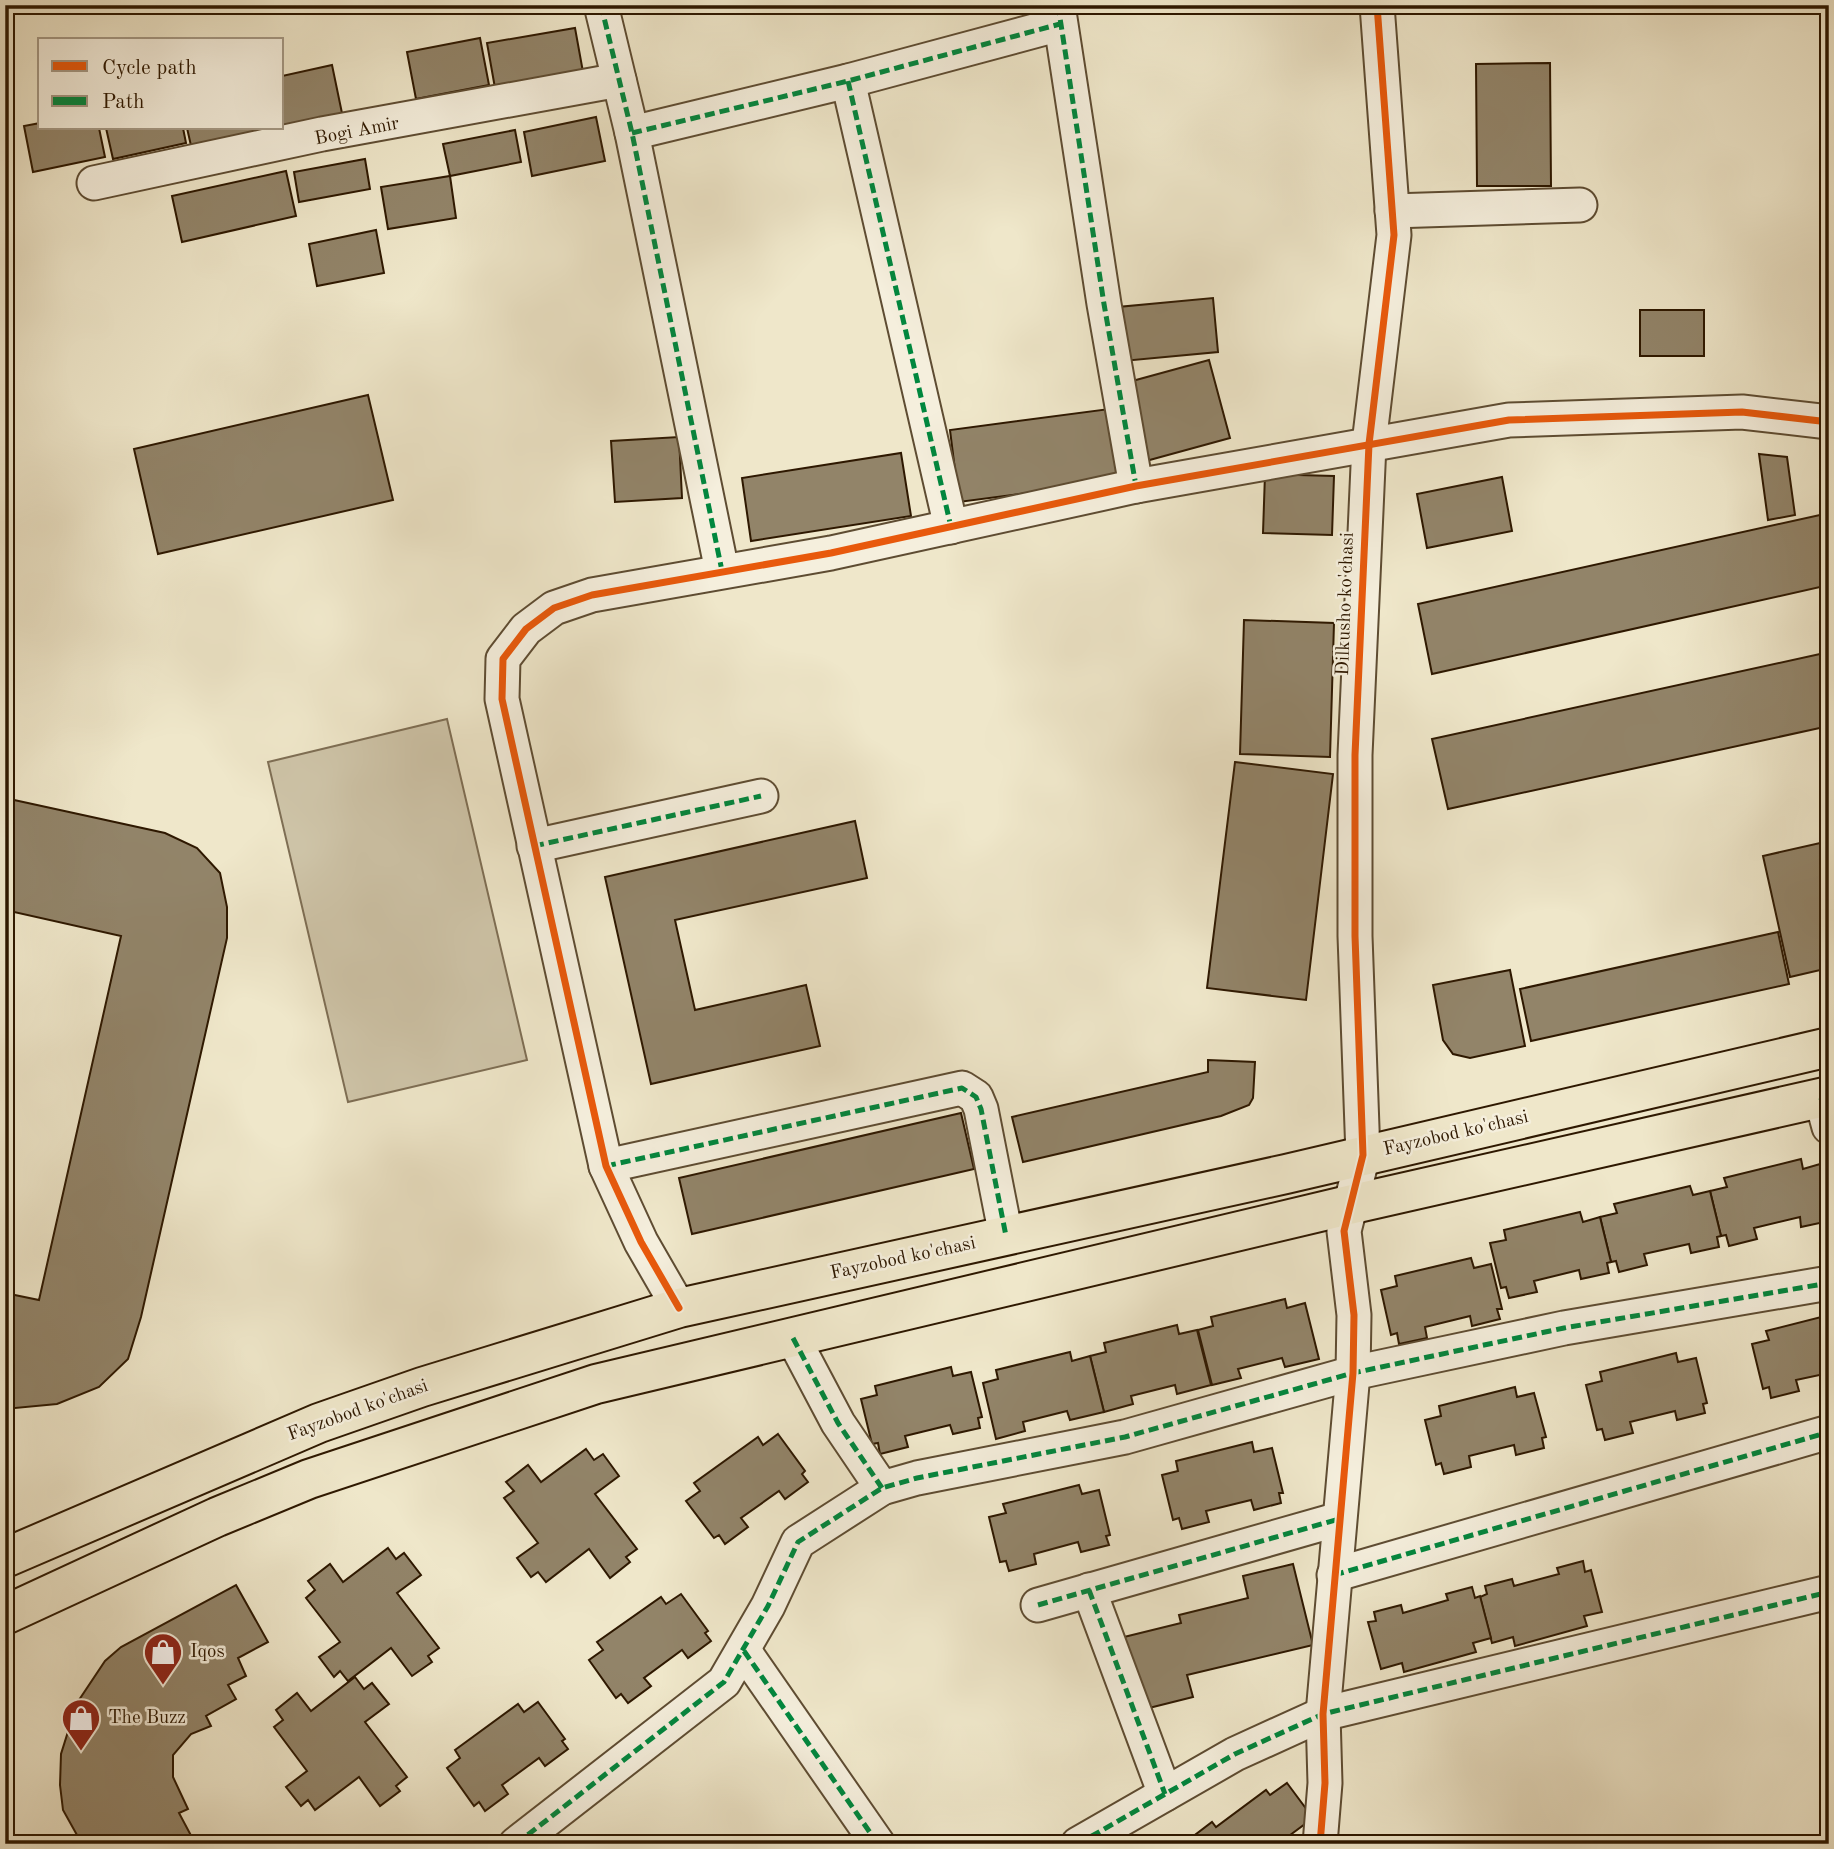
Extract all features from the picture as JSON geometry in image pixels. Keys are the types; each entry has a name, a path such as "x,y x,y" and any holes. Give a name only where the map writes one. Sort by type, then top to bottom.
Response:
{"main road":[{"name":"Fayzobod ko'chasi","path":"5,1558 319,1423 422,1387 680,1308 1829,1047"},
{"path":"11,1617 217,1517 392,1449 596,1384 1353,1204 1826,1107"}],"street":[{"path":"601,5 632,133 722,571"},
{"name":"Dilkusho ko'chasi","path":"1320,1844 1325,1783 1323,1714 1353,1373 1354,1315 1344,1231 1353,1204 1363,1155 1355,936 1355,755 1369,444 1394,235 1377,5"},
{"path":"632,133 848,81 1059,15 1136,486"},
{"path":"94,183 322,134 619,80"},
{"path":"848,81 951,527"},
{"path":"1392,211 1580,205"},
{"path":"680,1308 641,1242 606,1166 502,699 503,659 526,629 572,600 831,553 1136,486 1509,420 1741,412 1829,422"},
{"path":"534,846 761,796"},
{"path":"606,1166 962,1088 975,1097 981,1108 1006,1236"},
{"path":"516,1844 724,1682 744,1651 798,1542 882,1488 917,1478 1125,1437 1353,1373 1564,1328 1829,1283"},
{"path":"793,1338 838,1423 882,1488"},
{"path":"1334,1575 1829,1432"},
{"path":"1038,1605 1339,1519"},
{"path":"1089,1590 1165,1794"},
{"path":"1081,1843 1235,1754 1323,1714 1829,1592"},
{"path":"744,1651 878,1844"}],"shaded area":[{"path":"447,719 527,1060 348,1102 268,762"}],"building":[{"path":"575,28 583,72 495,88 487,43"},
{"path":"480,38 489,85 416,99 407,52"},
{"path":"1550,63 1551,186 1477,186 1476,64"},
{"path":"332,65 343,118 192,150 187,130 284,130 284,76"},
{"path":"596,117 605,161 532,176 524,132"},
{"path":"38,123 38,130 99,130 105,157 33,172 24,126"},
{"path":"106,130 183,130 186,143 113,159"},
{"path":"515,130 521,162 450,176 443,144"},
{"path":"365,159 370,189 299,202 294,172"},
{"path":"286,171 296,216 182,242 172,196"},
{"path":"450,176 456,218 388,229 381,187"},
{"path":"376,230 384,273 317,286 309,244"},
{"path":"1213,298 1218,352 1123,361 1118,307"},
{"path":"1640,310 1704,310 1704,356 1640,356"},
{"path":"1209,360 1230,438 1146,461 1125,383"},
{"path":"368,395 393,500 158,554 134,449"},
{"path":"1109,409 1119,481 959,502 950,430"},
{"path":"679,437 682,498 615,502 611,441"},
{"path":"901,453 911,516 751,541 742,478"},
{"path":"1759,454 1787,457 1795,515 1768,520"},
{"path":"1265,474 1334,476 1332,535 1263,533"},
{"path":"1502,477 1512,531 1427,548 1417,494"},
{"path":"1829,513 1829,585 1432,674 1418,604"},
{"path":"1244,620 1334,623 1330,757 1240,754"},
{"path":"1829,652 1829,726 1448,809 1432,739"},
{"path":"1235,762 1333,774 1306,1000 1207,988"},
{"path":"5,798 165,833 197,848 220,873 227,907 227,938 141,1317 128,1359 99,1387 57,1404 5,1409 5,1293 39,1300 121,936 5,910"},
{"path":"855,821 867,878 675,920 695,1010 806,985 820,1046 651,1084 605,877"},
{"path":"1829,841 1829,968 1790,977 1763,856"},
{"path":"1778,932 1789,984 1531,1041 1520,989"},
{"path":"1510,970 1525,1046 1470,1058 1453,1054 1443,1040 1433,985"},
{"path":"1208,1060 1255,1062 1253,1098 1249,1105 1221,1116 1023,1162 1012,1117 1208,1072"},
{"path":"961,1113 974,1169 692,1234 679,1178"},
{"path":"1801,1159 1803,1169 1820,1164 1829,1201 1829,1221 1801,1227 1800,1217 1754,1228 1757,1239 1729,1246 1726,1235 1721,1236 1710,1191 1727,1187 1724,1178"},
{"path":"1690,1186 1693,1195 1710,1191 1721,1236 1717,1237 1719,1247 1691,1253 1689,1244 1644,1254 1647,1265 1619,1272 1616,1261 1611,1262 1600,1217 1617,1213 1614,1204"},
{"path":"1580,1212 1583,1222 1600,1217 1611,1262 1607,1263 1609,1273 1581,1279 1579,1270 1534,1281 1537,1292 1509,1298 1506,1287 1501,1288 1490,1243 1506,1240 1504,1230"},
{"path":"1471,1258 1474,1268 1491,1264 1502,1309 1497,1309 1500,1319 1472,1326 1470,1316 1425,1327 1427,1338 1399,1344 1397,1333 1391,1335 1381,1290 1397,1286 1395,1276"},
{"path":"1285,1299 1287,1308 1305,1303 1319,1359 1285,1367 1282,1358 1238,1369 1241,1378 1212,1385 1198,1330 1213,1326 1211,1317"},
{"path":"1829,1315 1829,1373 1796,1380 1799,1391 1771,1398 1769,1387 1763,1389 1752,1344 1769,1340 1766,1331"},
{"path":"1177,1325 1179,1334 1197,1330 1211,1385 1177,1394 1175,1385 1131,1396 1133,1404 1104,1412 1090,1356 1106,1352 1104,1343"},
{"path":"1070,1352 1072,1361 1090,1356 1104,1412 1070,1420 1067,1411 1023,1422 1025,1431 996,1439 983,1383 998,1379 996,1370"},
{"path":"1676,1353 1678,1362 1696,1358 1707,1403 1703,1404 1705,1413 1677,1420 1675,1411 1630,1422 1633,1433 1605,1440 1602,1429 1597,1430 1586,1385 1602,1381 1600,1372"},
{"path":"951,1367 953,1376 971,1372 982,1417 978,1418 980,1428 953,1434 950,1425 905,1436 908,1447 880,1454 878,1443 872,1444 861,1399 877,1395 875,1386"},
{"path":"1515,1387 1517,1397 1534,1393 1546,1437 1542,1438 1544,1448 1516,1455 1514,1445 1469,1456 1471,1467 1444,1474 1441,1463 1436,1465 1425,1420 1441,1416 1439,1406"},
{"path":"778,1434 805,1471 802,1474 808,1482 785,1499 779,1491 741,1518 748,1527 725,1544 719,1535 714,1538 686,1501 700,1491 694,1483 758,1437 763,1445"},
{"path":"1252,1442 1254,1452 1272,1448 1283,1493 1279,1493 1281,1503 1254,1510 1251,1500 1206,1511 1209,1522 1182,1529 1179,1518 1173,1520 1162,1475 1178,1471 1176,1461"},
{"path":"586,1449 594,1460 603,1454 619,1476 595,1494 637,1549 626,1557 630,1562 610,1578 589,1549 546,1582 538,1572 531,1577 517,1558 538,1543 504,1498 514,1491 506,1482 528,1465 541,1482"},
{"path":"1079,1485 1082,1494 1099,1490 1110,1535 1106,1536 1109,1545 1081,1552 1078,1542 1034,1554 1036,1564 1009,1571 1006,1561 1000,1562 989,1517 1006,1513 1003,1504"},
{"path":"388,1548 396,1559 404,1553 421,1575 397,1593 439,1648 428,1656 432,1662 412,1676 391,1648 348,1681 340,1671 334,1677 319,1657 340,1642 306,1598 315,1590 308,1581 330,1564 343,1582"},
{"path":"1583,1561 1585,1572 1591,1570 1602,1612 1584,1616 1587,1626 1515,1646 1513,1637 1492,1643 1480,1597 1487,1594 1485,1586 1512,1579 1514,1586 1559,1574 1557,1568"},
{"path":"1293,1564 1313,1645 1187,1675 1193,1697 1141,1710 1124,1637 1181,1623 1179,1615 1248,1598 1243,1576"},
{"path":"236,1585 268,1642 238,1658 246,1676 228,1685 236,1699 206,1716 211,1726 191,1734 173,1755 173,1777 188,1809 179,1813 195,1843 82,1844 63,1810 60,1785 61,1754 77,1703 105,1661 121,1647"},
{"path":"1472,1587 1475,1598 1480,1596 1491,1638 1473,1643 1476,1652 1404,1672 1402,1663 1381,1669 1368,1622 1376,1621 1374,1612 1401,1605 1403,1613 1448,1600 1446,1594"},
{"path":"681,1594 708,1631 705,1633 711,1641 688,1658 682,1650 644,1678 651,1686 628,1703 621,1694 616,1698 589,1660 603,1650 597,1642 661,1597 666,1604"},
{"path":"355,1677 364,1689 372,1683 389,1704 365,1722 407,1777 396,1786 400,1791 380,1806 359,1777 315,1810 308,1800 301,1806 286,1787 307,1771 274,1727 283,1720 276,1710 297,1693 311,1711"},
{"path":"538,1702 565,1739 562,1741 568,1749 545,1766 539,1758 502,1785 508,1794 485,1811 479,1802 474,1806 447,1768 460,1758 455,1750 518,1704 524,1712"},
{"path":"1287,1783 1313,1818 1278,1844 1183,1844 1212,1822 1216,1827 1266,1790 1270,1795"}],"marked path":[{"path":"601,5 632,133 722,571"},
{"path":"1058,5 1104,304 1136,486"},
{"path":"632,133 848,81 1060,24"},
{"path":"848,81 951,527"},
{"path":"534,846 761,796"},
{"path":"606,1166 962,1088 976,1097 981,1109 1006,1236"},
{"path":"1821,1098 1829,1127"},
{"path":"516,1844 724,1682 768,1606 798,1542 882,1488 917,1478 1125,1437 1353,1373 1564,1328 1829,1283"},
{"path":"793,1338 838,1423 882,1488"},
{"path":"1334,1575 1829,1432"},
{"path":"1038,1605 1339,1519"},
{"path":"1089,1590 1165,1794"},
{"path":"1078,1844 1235,1754 1323,1714 1829,1592"},
{"path":"744,1651 878,1844"}],"cycle path":[{"path":"1320,1844 1325,1783 1323,1714 1353,1373 1354,1315 1344,1231 1363,1155 1355,936 1355,755 1369,444 1394,235 1377,5"},
{"path":"679,1308 641,1242 606,1166 502,699 503,659 526,629 554,608 592,595 831,553 1136,486 1509,420 1742,412 1829,422"}],"place":[{"name":"Iqos","path":"163,1686"},
{"name":"The Buzz","path":"81,1752"}]}
